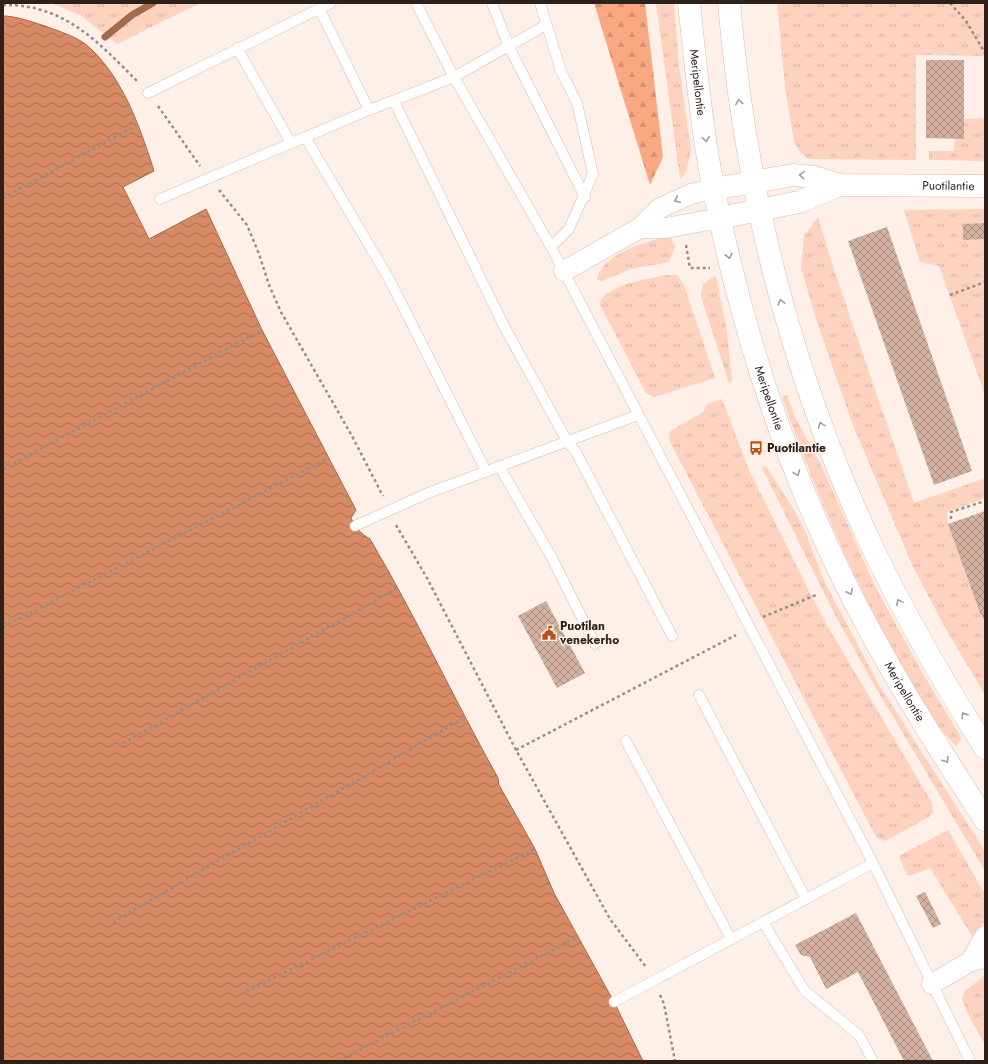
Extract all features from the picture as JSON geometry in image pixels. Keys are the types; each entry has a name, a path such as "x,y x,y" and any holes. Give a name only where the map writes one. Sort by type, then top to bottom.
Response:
{"main road":[{"name":"Meripellontie","path":"689,3 695,67 720,218 754,350 778,423 802,488 844,579 876,643 899,684 985,820"},
{"path":"729,3 738,95 753,182 771,264 797,357 840,475 868,538 898,600 939,674 985,748"},
{"name":"Puotilantie","path":"714,189 782,176 808,176 840,185 985,186"},
{"name":"Puotilantie","path":"720,218 799,202 840,185"}],"street":[{"path":"564,272 640,228 660,208 691,194 714,189"},
{"path":"640,228 666,228 720,218"},
{"path":"932,984 978,960 985,936"}],"lane":[{"path":"148,93 237,48 320,10 331,3"},
{"path":"416,3 454,77 551,247 873,863 970,1061"},
{"path":"492,3 509,47 584,197"},
{"path":"540,3 561,71 577,103 593,174 569,229 551,247"},
{"path":"320,10 369,110"},
{"path":"160,199 369,110 454,77 546,25"},
{"path":"237,48 291,143"},
{"path":"394,101 505,328 567,441 576,452 672,636"},
{"path":"304,137 388,277 486,471"},
{"path":"355,526 392,511 428,493 638,415"},
{"path":"499,466 552,558 595,644"},
{"path":"699,695 806,899"},
{"path":"626,741 731,939"},
{"path":"614,1002 873,863"},
{"path":"763,922 805,991 859,1035 873,1061"}],"path":[{"path":"950,3 966,21 985,53"},
{"path":"3,5 39,8 63,18 84,31 148,93 209,178 247,225 259,254 269,285 281,312 392,511 397,529 427,578 516,750 610,919 644,964 653,981 664,1004 674,1061"},
{"path":"3,198 139,124"},
{"path":"950,295 985,282"},
{"path":"3,469 262,330"},
{"path":"3,627 329,458"},
{"path":"951,519 951,512 985,501"},
{"path":"118,746 398,588"},
{"path":"516,750 750,628 765,616 816,595"},
{"path":"113,922 464,718"},
{"path":"242,994 534,849"},
{"path":"338,1061 578,937"}],"green space":[{"path":"51,3 200,3 117,44 80,15"},
{"path":"594,3 645,3 663,157 650,185"},
{"path":"656,3 674,3 679,66 691,150 686,173 680,179"},
{"path":"777,3 985,3 985,56 916,55 916,160 808,159 800,152 794,142 785,86"},
{"path":"982,118 985,120 985,161 929,160 929,151 954,151 955,139 964,119"},
{"path":"985,209 985,223 963,224 963,239 985,239 985,395 939,266 920,262 904,210"},
{"path":"818,217 833,267 914,503 985,478 985,498 947,512 948,524 980,613 985,621 985,695 943,624 913,567 852,423 817,322 801,268 804,236"},
{"path":"670,236 675,247 669,262 631,269 602,281 597,280 600,271 616,256 638,245"},
{"path":"667,275 677,275 684,285 715,378 654,397 646,393 600,305 601,299 615,289 632,282"},
{"path":"716,276 727,332 732,382 729,383 701,297 704,284 709,279"},
{"path":"787,395 795,417 823,469 875,586 923,674 961,737 961,740 956,746 940,728 920,698 884,634 851,568 821,500 794,432 782,397"},
{"path":"722,399 749,470 810,593 828,627 932,803 933,812 929,817 885,841 876,837 669,440 670,431 703,412 707,404"},
{"path":"766,466 796,513 805,531 824,581 879,685 983,848 985,853 985,871 873,683 835,615 762,468"},
{"path":"948,830 985,894 985,922 972,936 930,868 910,876 906,874 899,856"},
{"path":"985,975 985,1045 967,1012 962,999 964,992"}],"water":[{"path":"3,16 29,21 57,30 75,38 91,49 103,61 113,75 130,106 154,171 123,187 149,239 206,209 262,330 356,510 351,518 361,533 370,539 387,568 498,778 499,785 535,849 554,893 614,1002 643,1061 3,1061"}],"building":[{"path":"926,60 964,60 964,139 926,138"},
{"path":"985,223 985,239 963,240 963,224"},
{"path":"887,227 972,471 934,485 848,241"},
{"path":"985,511 985,621 980,613 948,524"},
{"path":"546,601 585,673 557,688 518,616"},
{"path":"925,892 941,924 933,928 916,896"},
{"path":"856,913 933,1061 904,1061 858,972 826,989 810,957 801,955 795,945"}],"waterway":[{"path":"105,37 132,15 153,3"}],"place":[{"name":"Puotilantie","path":"756,448"},
{"name":"Puotilan venekerho","path":"549,633"}]}
